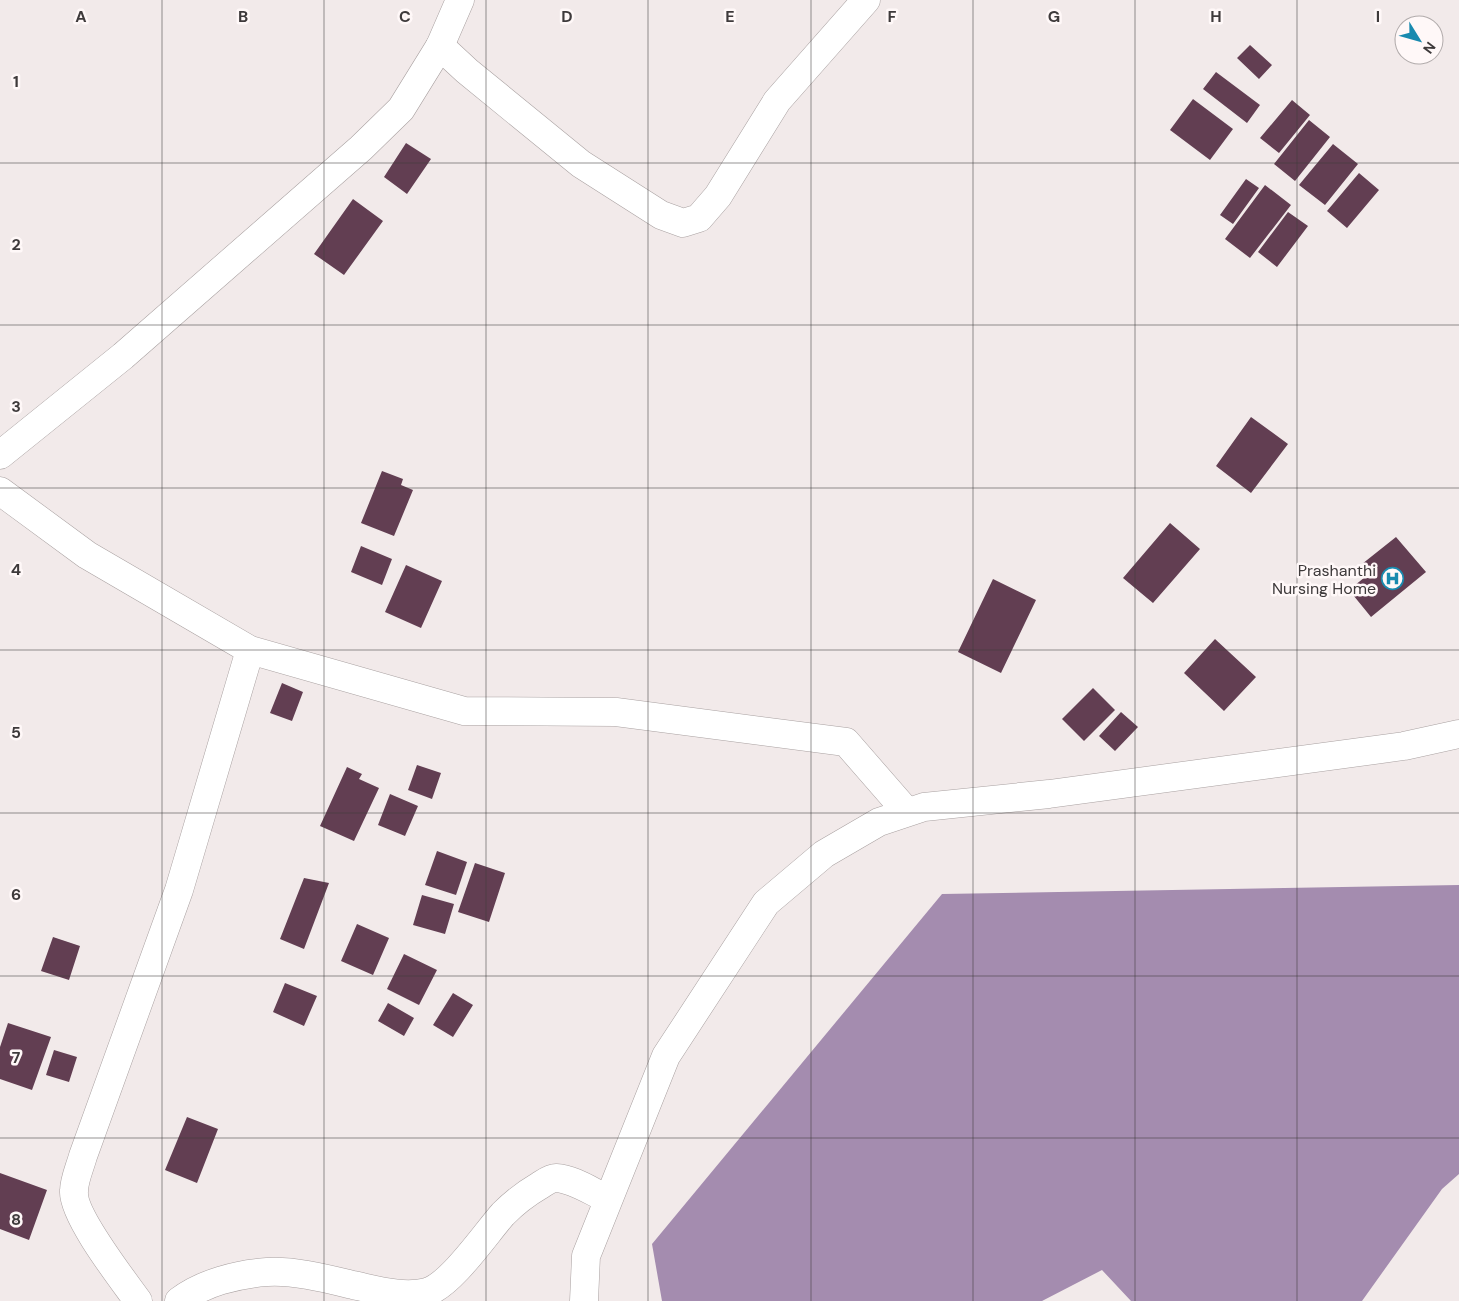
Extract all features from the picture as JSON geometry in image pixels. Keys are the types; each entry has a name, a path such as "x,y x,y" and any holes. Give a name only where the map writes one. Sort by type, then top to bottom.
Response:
{"street":[{"path":"0,455 123,356 361,148 401,109 440,46 460,0"},
{"path":"440,46 467,71 581,164 661,215 683,223 700,218 718,196 777,101 866,0"},
{"path":"0,491 87,555 250,650 464,711 616,712 846,742 907,812"},
{"path":"138,1301 115,1270 81,1217 73,1192 83,1156 179,890 250,650"},
{"path":"584,1301 586,1256 666,1056 766,903 824,854 878,822 924,807 1049,794 1404,746 1459,734"},
{"path":"179,1301 190,1293 224,1280 268,1272 314,1276 410,1295 430,1291 446,1279 467,1258 504,1213 536,1188 554,1178 570,1181 608,1199"}],"shaded area":[{"path":"1459,885 1459,1174 1442,1189 1362,1301 1131,1301 1102,1270 1042,1301 662,1301 652,1244 942,894"}],"building":[{"path":"1250,45 1272,65 1259,79 1237,58"},
{"path":"1216,72 1260,105 1247,123 1203,89"},
{"path":"1193,99 1233,129 1210,160 1170,130"},
{"path":"1292,100 1310,115 1279,153 1260,138"},
{"path":"1309,120 1330,137 1295,181 1274,164"},
{"path":"406,143 431,159 407,194 384,177"},
{"path":"1333,144 1358,164 1325,205 1299,185"},
{"path":"1359,173 1379,190 1347,228 1327,211"},
{"path":"1246,179 1259,188 1233,224 1220,215"},
{"path":"1265,185 1291,205 1250,258 1225,239"},
{"path":"353,199 383,221 344,275 314,254"},
{"path":"1288,212 1308,226 1277,267 1258,252"},
{"path":"1251,417 1288,444 1251,493 1216,466"},
{"path":"382,471 403,479 401,485 413,490 394,536 361,523"},
{"path":"1170,523 1200,549 1153,603 1123,578"},
{"path":"1396,537 1426,572 1371,617 1349,590 1370,573 1362,564"},
{"path":"361,546 392,559 382,585 351,572"},
{"path":"406,565 442,581 421,628 385,612"},
{"path":"993,579 1036,600 1001,673 958,652"},
{"path":"1215,639 1256,677 1224,711 1184,673"},
{"path":"282,683 303,692 292,721 270,713"},
{"path":"1093,688 1115,710 1084,741 1062,719"},
{"path":"1121,712 1138,727 1115,751 1099,736"},
{"path":"417,765 441,773 432,799 408,790"},
{"path":"347,767 362,774 359,779 379,788 354,841 320,826"},
{"path":"390,794 418,806 405,836 378,825"},
{"path":"437,851 467,862 456,895 425,885"},
{"path":"475,863 505,873 489,922 458,912"},
{"path":"304,878 329,883 304,949 280,939"},
{"path":"422,895 454,904 445,934 413,925"},
{"path":"357,924 389,938 373,975 341,961"},
{"path":"53,937 80,946 69,980 41,971"},
{"path":"404,954 437,970 419,1005 387,989"},
{"path":"285,983 317,996 304,1026 273,1012"},
{"path":"453,993 473,1005 453,1037 433,1025"},
{"path":"388,1003 414,1018 404,1036 378,1021"},
{"path":"8,1023 51,1037 32,1090 0,1079 0,1047"},
{"path":"54,1050 77,1057 69,1082 46,1075"},
{"path":"187,1117 218,1129 197,1183 165,1170"},
{"path":"0,1173 47,1190 29,1240 0,1229"}],"place":[{"name":"Prashanthi Nursing Home","path":"1392,579"}]}
